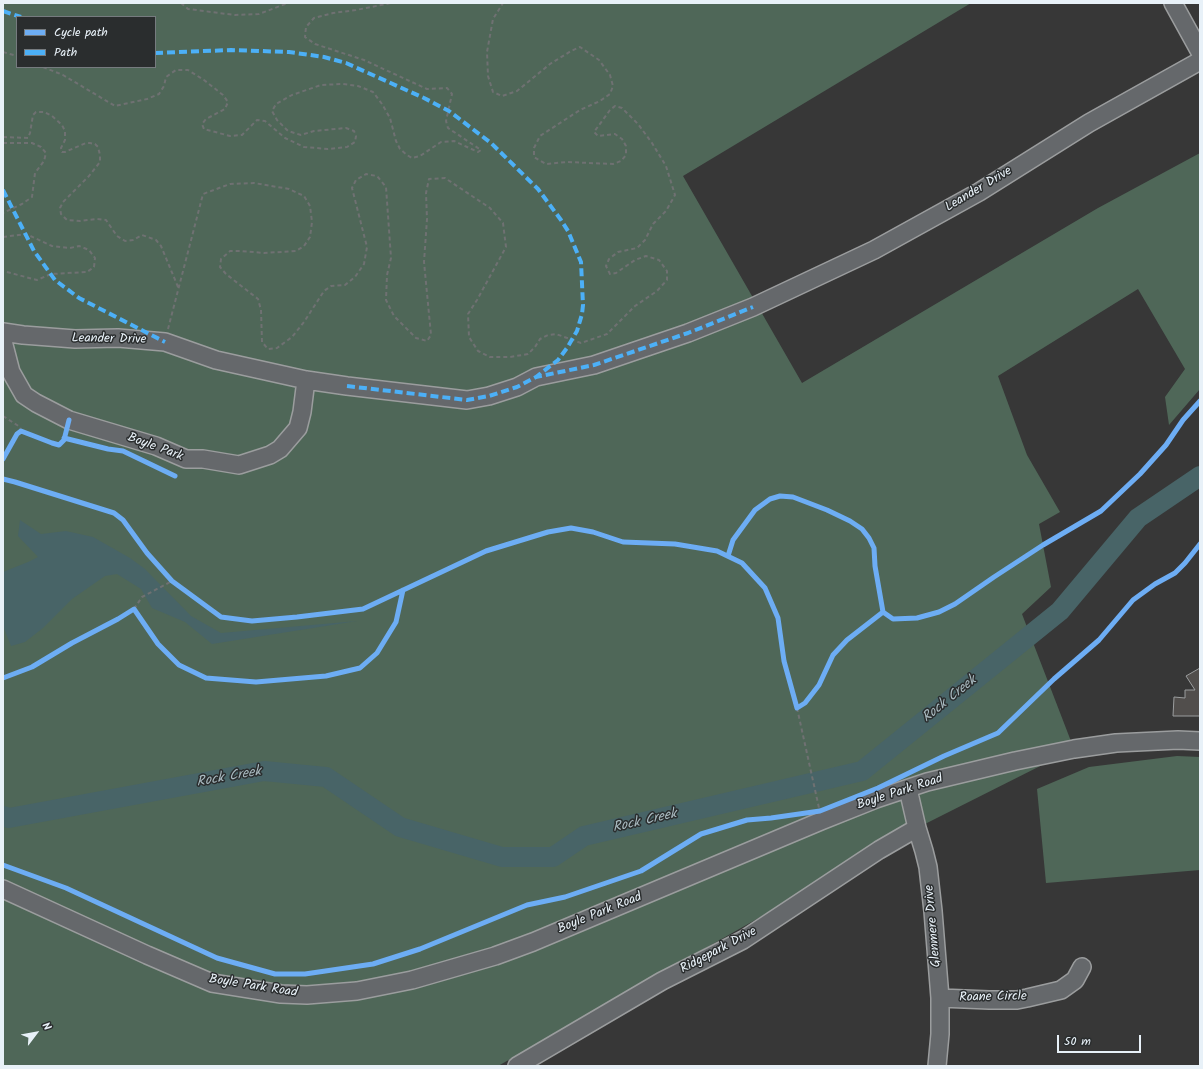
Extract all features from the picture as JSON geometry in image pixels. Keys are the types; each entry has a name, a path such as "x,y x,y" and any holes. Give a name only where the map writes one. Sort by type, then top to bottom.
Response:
{"street":[{"path":"1172,3 1200,52"},
{"name":"Leander Drive","path":"3,332 75,339 118,338 165,342 216,360 306,380 467,400 489,396 517,387 536,377 594,365 688,333 753,307 880,246 979,192 1089,123 1200,61"},
{"name":"Boyle Park","path":"3,341 11,372 24,395 36,403 70,420 156,446 186,459 203,459 239,465 270,455 280,449 298,428 302,412 306,380"},
{"name":"Boyle Park Road","path":"3,889 212,983 281,994 307,995 351,992 412,980 495,956 547,936 828,819 927,782 1074,749 1116,743 1178,740 1200,741"},
{"name":"Glenmere Drive","path":"908,790 928,867 933,910 940,998 940,1034 937,1066"},
{"name":"Ridgepark Drive","path":"517,1066 662,981 743,940 879,850 917,828"},
{"name":"Roane Circle","path":"940,998 989,1000 1017,1000 1027,998 1061,990 1075,980 1082,967"}],"path":[{"path":"180,3 188,9 235,15 259,14 288,3"},
{"path":"46,68 63,75 115,106 147,99 159,94 164,86 166,77 176,70 188,70 223,95 228,102 225,109 206,119 202,124 204,129 230,136 242,135 257,120 265,121 285,138 304,147 328,149 347,147 355,142 356,136 354,131 346,128 314,131 300,135 288,130 277,120 272,111 276,104 292,95 321,85 343,84 358,86 374,92 390,118 396,141 400,149 412,158 420,156 441,142 454,141 478,152 481,150 448,128 446,121 452,94 447,88 427,89 364,60 315,44 305,37 306,27 314,18 332,13 391,3"},
{"path":"165,342 202,194 230,184 254,183 289,189 304,196 310,206 312,222 310,237 304,246 296,251 264,253 240,250 230,252 221,259 220,267 226,274 258,299 262,310 262,342 268,348 277,348 292,337 324,291 330,286 345,284 355,277 364,264 367,247 352,188 356,180 366,174 377,176 386,187 391,258 387,275 386,300 394,316 416,338 427,340 431,335 424,262 427,219 426,193 429,179 445,178 490,208 503,223 506,247 481,294 468,314 469,337 478,351 490,357 510,357 528,354 540,339 548,335 556,334 581,343 607,334 635,306 658,291 667,280 667,270 659,260 646,256 635,260 616,273 610,274 606,266 609,259 618,252 638,248 645,240 653,224 666,211 675,195 666,166 652,142 638,124 622,108 615,106 610,110 594,132 598,136 615,134 622,139 626,146 626,155 621,161 613,164 567,162 546,164 534,157 534,148 540,136 580,110 600,101 610,94 613,86 610,76 599,60 580,47 550,64 516,92 502,96 493,92 488,76 487,52 493,19 503,3"},
{"path":"3,52 16,56"},
{"path":"3,137 28,138 33,115 36,112 44,112 52,116 62,125 65,131 65,140 61,148 62,152 86,143 95,144 98,147 100,162 89,176 63,202 60,208 61,214 67,220 106,220 117,236 125,241 133,240 142,235 156,240 161,246 178,288"},
{"path":"3,143 32,143 41,147 46,153 44,162 35,173 32,198 3,213"},
{"path":"3,237 26,234 52,246 70,248 79,246 89,250 95,258 94,267 87,272 51,274 37,280 3,271"},
{"path":"3,416 20,427 19,432 27,433"},
{"path":"129,612 134,609 142,597 164,585 171,579 179,586"},
{"path":"134,609 138,615"},
{"path":"795,701 799,707 801,727 820,811"},
{"path":"813,812 827,808"}],"green space":[{"path":"3,3 971,3 683,176 802,383 1098,208 1200,153 1200,389 1169,425 1165,397 1185,369 1138,289 998,376 1027,455 1060,512 1039,524 1051,587 1022,614 1074,749 917,828 498,1066 3,1066"},
{"path":"1177,756 1200,757 1200,870 1046,883 1037,789 1089,767"}],"water":[{"path":"20,520 41,534 66,531 93,537 130,558 145,569 191,616 221,633 357,621 212,644 185,622 152,608 141,589 117,574 105,576 72,599 43,628 25,642 11,646 3,626 3,572 38,557 18,536"}],"building":[{"path":"1200,668 1200,716 1173,716 1174,697 1185,698 1185,690 1195,690 1186,676"}],"waterway":[{"name":"Rock Creek","path":"3,816 9,818 264,771 326,777 400,827 502,857 553,857 584,836 862,771 1060,611 1138,518 1200,476"}],"marked path":[{"path":"3,11 18,16"},
{"path":"156,53 231,50 289,52 324,57 346,63 424,98 449,111 491,143 538,189 568,231 581,262 583,305 577,331 558,360 536,377"},
{"path":"3,190 34,251 55,280 79,298 165,342"},
{"path":"347,386 467,400 489,396 517,387 536,377 594,365 688,333 753,307"}],"cycle path":[{"path":"3,479 114,513 123,520 147,553 172,581 221,617 252,621 363,609 486,551 548,532 571,528 593,532 623,542 675,544 717,551 742,563 765,588 778,618 784,661 797,708 805,703 819,685 833,655 847,640 883,612 893,619 917,618 939,612 955,604 1043,545 1101,511 1140,474 1166,445 1183,420 1200,401"},
{"path":"3,459 17,434 21,431 59,445 64,440 69,420"},
{"path":"64,438 108,449 123,451 175,476"},
{"path":"728,556 733,540 755,510 770,499 780,496 793,497 827,510 850,521 862,529 874,548 875,566 883,612"},
{"path":"3,865 66,888 217,958 275,974 305,974 373,964 420,949 527,905 565,897 641,871 701,834 747,820 820,811 878,788 944,756 998,733 1054,679 1099,640 1133,600 1155,584 1175,573 1200,544"},
{"path":"3,678 32,667 134,609 158,644 179,665 206,678 256,682 326,676 360,668 377,653 396,622 403,590"}]}
